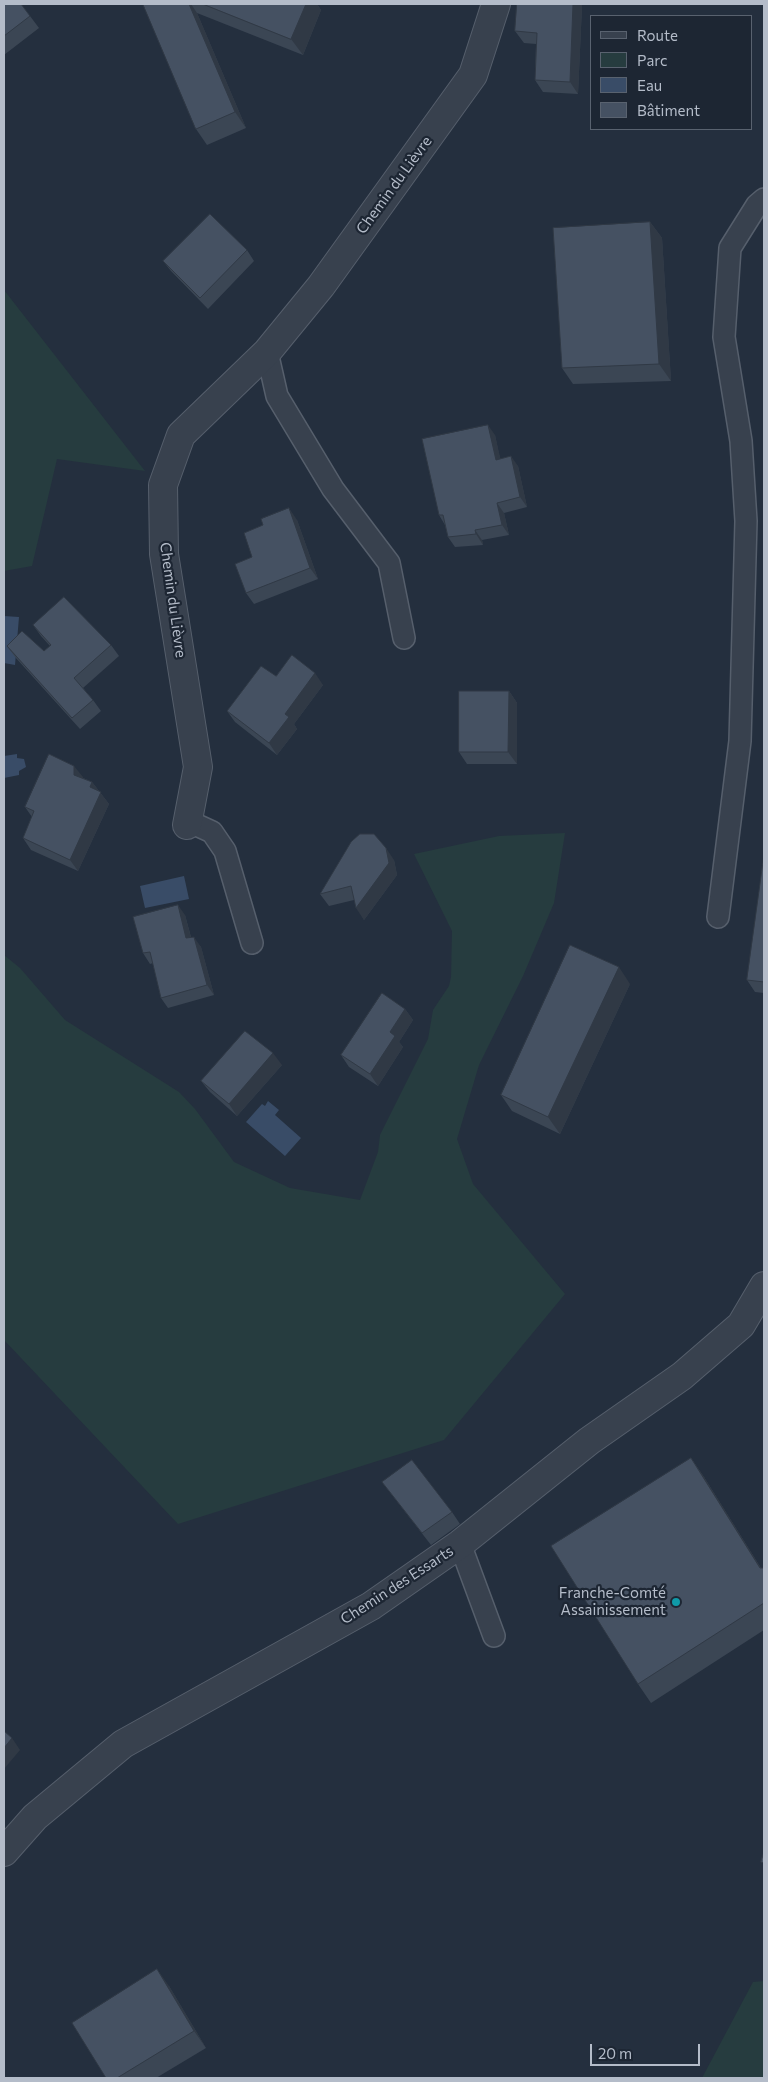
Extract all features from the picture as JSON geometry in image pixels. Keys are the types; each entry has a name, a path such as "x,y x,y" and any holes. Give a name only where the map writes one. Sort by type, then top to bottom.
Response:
{"street":[{"name":"Chemin du Lièvre","path":"188,823 198,767 164,554 163,485 181,435 267,352 321,286 473,75 496,4"},
{"name":"Chemin des Essarts","path":"4,1852 35,1817 123,1744 371,1606 460,1544 589,1440 682,1376 741,1325 764,1286"}],"lane":[{"path":"718,916 740,741 746,521 741,441 724,337 730,248 757,205 764,200"},
{"path":"267,352 277,396 333,489 389,563 404,638"},
{"path":"188,823 212,832 225,851 252,943"},
{"path":"460,1544 494,1636"}],"green space":[{"path":"4,290 145,471 57,459 32,566 4,571"},
{"path":"565,833 554,903 523,976 479,1065 457,1139 473,1184 565,1294 444,1440 178,1524 4,1340 4,955 20,968 65,1020 179,1092 195,1109 234,1162 290,1188 360,1200 378,1152 380,1135 428,1039 433,1010 449,986 451,977 452,931 414,854 499,836"},
{"path":"764,1981 764,2078 702,2078 753,1982"}],"water":[{"path":"4,616 19,617 15,665 4,663"},
{"path":"17,754 17,758 24,759 26,767 19,771 19,775 4,778 4,756"},
{"path":"184,876 189,899 145,908 140,886"},
{"path":"268,1101 279,1110 275,1115 301,1138 285,1156 246,1122 262,1104 265,1106"}],"building":[{"path":"4,4 21,4 30,16 4,36"},
{"path":"143,4 189,4 235,112 196,129"},
{"path":"203,4 306,4 291,39"},
{"path":"517,4 573,4 570,82 535,80 537,33 515,31"},
{"path":"210,214 247,250 200,298 163,261"},
{"path":"650,222 659,364 562,368 553,228"},
{"path":"488,425 496,460 511,456 520,497 497,503 502,525 475,530 476,534 448,537 443,515 439,515 422,439"},
{"path":"289,508 310,568 246,593 235,564 252,557 244,533 263,525 261,519"},
{"path":"64,597 111,645 74,678 93,700 72,718 7,646 22,631 44,651 51,645 33,625"},
{"path":"292,655 315,673 285,714 289,717 269,743 227,711 261,666 276,676"},
{"path":"459,691 509,691 508,752 459,752"},
{"path":"49,754 74,766 74,775 92,782 90,787 101,792 70,860 23,838 34,811 25,807"},
{"path":"360,834 374,834 386,848 389,863 356,908 351,886 320,894 351,842"},
{"path":"764,855 764,982 747,980"},
{"path":"178,905 186,938 194,937 207,985 161,998 150,952 143,953 133,917"},
{"path":"570,945 619,967 548,1117 501,1095"},
{"path":"382,993 405,1009 390,1032 395,1036 370,1074 341,1055"},
{"path":"245,1031 273,1053 229,1104 201,1081"},
{"name":"Franche-Comté Assainissement","path":"691,1458 760,1568 764,1568 764,1603 638,1684 551,1546"},
{"path":"412,1460 452,1512 422,1533 382,1482"},
{"path":"4,1731 12,1738 4,1748"},
{"path":"764,1852 764,1863 761,1862"},
{"path":"157,1969 194,2031 117,2078 106,2078 72,2023"}],"place":[{"name":"Franche-Comté Assainissement","path":"676,1602"}]}
